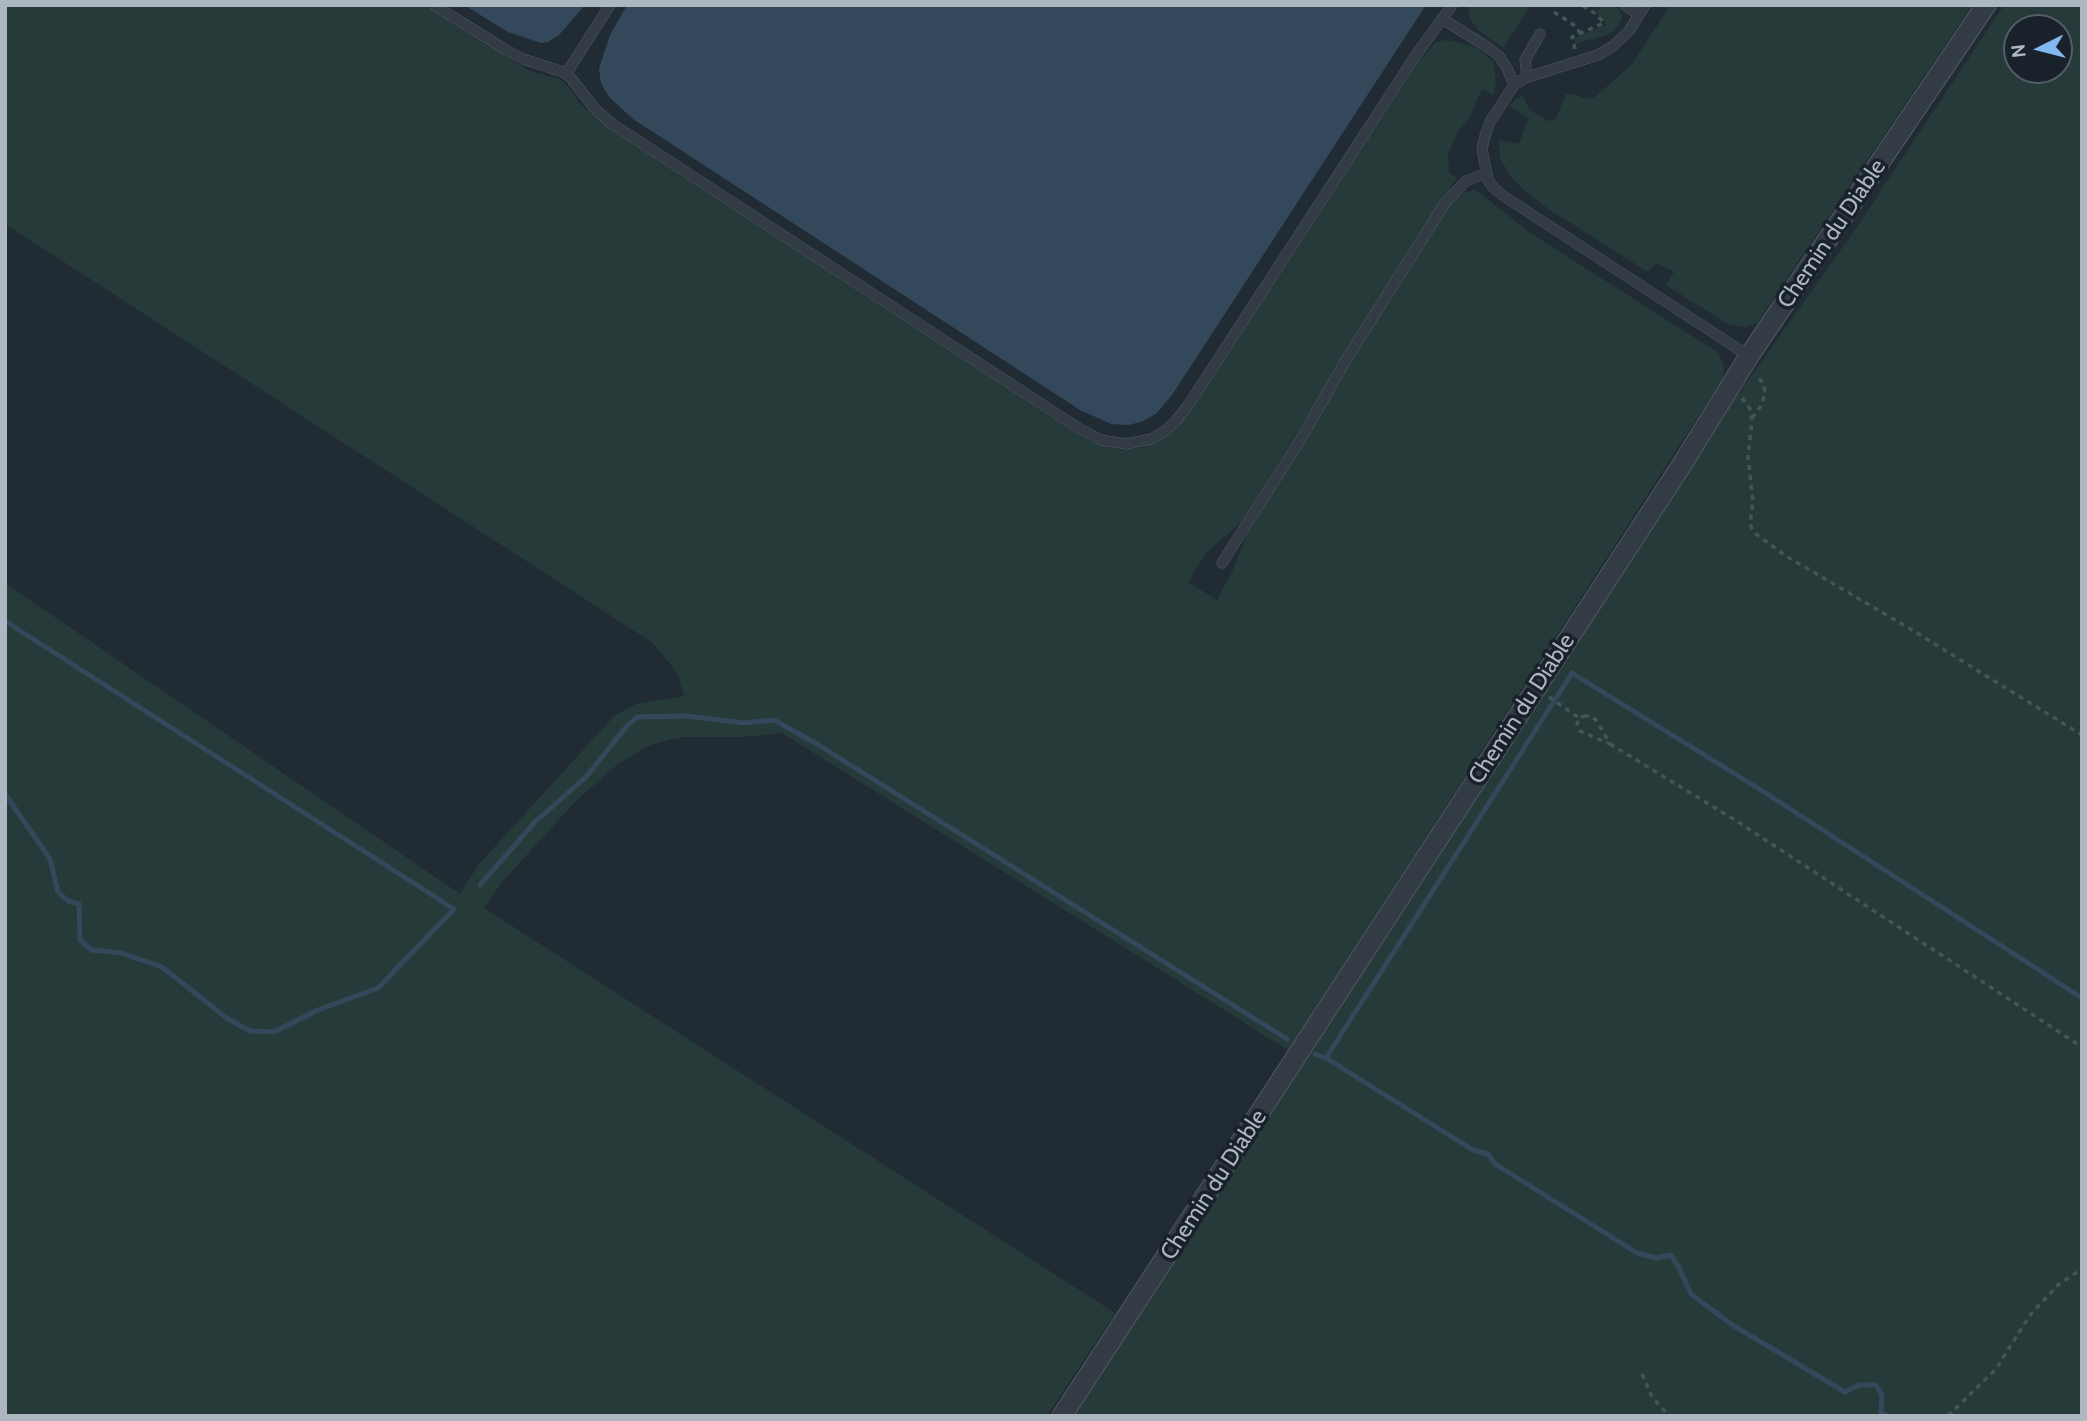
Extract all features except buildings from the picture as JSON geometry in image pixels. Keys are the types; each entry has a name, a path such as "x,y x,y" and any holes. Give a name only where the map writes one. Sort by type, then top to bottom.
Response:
{"street":[{"name":"Chemin du Diable","path":"1062,1416 1747,361 1986,5"}],"lane":[{"path":"433,5 523,59 553,67 566,74 596,110 611,123 1080,429 1101,440 1126,444 1150,439 1165,431 1189,404 1416,55 1452,5"},
{"path":"566,74 610,5"},
{"path":"1625,5 1642,10 1629,31 1613,46 1598,55 1527,77 1514,85 1496,111 1485,136 1482,149 1486,173 1493,187 1502,195 1747,361"},
{"path":"1442,19 1499,56 1514,85"},
{"path":"1527,77 1525,60 1540,34"},
{"path":"1222,563 1445,203 1466,181 1486,173"}],"path":[{"path":"1574,44 1572,37 1604,23 1582,5"},
{"path":"1554,12 1577,27 1580,34"},
{"path":"1747,361 1764,384 1765,394 1761,406 1752,418"},
{"path":"1728,391 1744,400 1752,418 1748,457 1753,502 1752,527 1756,534 1786,556 2082,735"},
{"path":"1535,688 1579,718"},
{"path":"1579,718 1591,716 1597,721 1610,744"},
{"path":"1579,718 1577,725 1580,731 1610,744 1735,820 2082,1047"},
{"path":"1948,1416 1996,1369 2030,1315 2059,1284 2082,1269"},
{"path":"1642,1374 1652,1397 1669,1416"}],"green space":[{"path":"5,5 424,5 532,72 558,78 568,86 580,104 600,121 1084,438 1122,450 1141,448 1158,440 1177,427 1192,409 1418,63 1435,43 1445,40 1477,48 1493,61 1496,83 1493,95 1482,89 1448,154 1449,173 1457,178 1251,507 1239,524 1206,553 1188,582 1217,600 1245,539 1357,351 1449,206 1467,192 1474,190 1481,194 1529,232 1717,352 1724,365 1723,378 1288,1050 782,733 743,737 683,737 650,745 618,764 576,801 503,881 484,908 1115,1313 1047,1416 5,1416 5,583 460,894 479,864 614,716 636,704 684,696 677,673 653,643 5,224"},
{"path":"1531,5 1503,48 1478,30 1470,19 1468,6"},
{"path":"1604,5 1614,5 1619,10 1622,17 1619,25 1610,34 1575,44 1574,38 1606,25 1596,12"},
{"path":"1665,5 1972,5 1757,323 1746,327 1729,325 1666,285 1674,272 1656,263 1648,272 1550,210 1511,177 1500,158 1499,140 1519,144 1528,118 1510,106 1515,100 1523,95 1529,110 1549,121 1555,120 1566,94 1575,94 1585,99 1595,97 1632,64 1668,9"},
{"path":"2004,5 2082,5 2082,1416 1074,1416 1727,410 1850,237"}],"water":[{"path":"464,5 585,5 559,35 541,43 508,32"},
{"path":"627,5 1426,5 1172,395 1156,414 1128,425 1111,424 1080,410 633,119 609,97 601,83 599,69 610,35"}],"waterway":[{"path":"5,621 454,909 378,988 318,1010 274,1032 250,1031 228,1019 162,967 121,953 92,950 80,940 79,904 68,901 58,892 50,859 5,794"},
{"path":"1326,1058 1572,673 1764,792 2082,998"},
{"path":"480,885 535,822 586,777 637,717 686,716 744,723 774,720 817,744 1287,1039"},
{"path":"1315,1054 1326,1058 1473,1150 1488,1154 1495,1164 1637,1253 1656,1258 1671,1255 1691,1294 1734,1326 1845,1392 1859,1385 1876,1385 1882,1395 1881,1413 1887,1416"}]}
